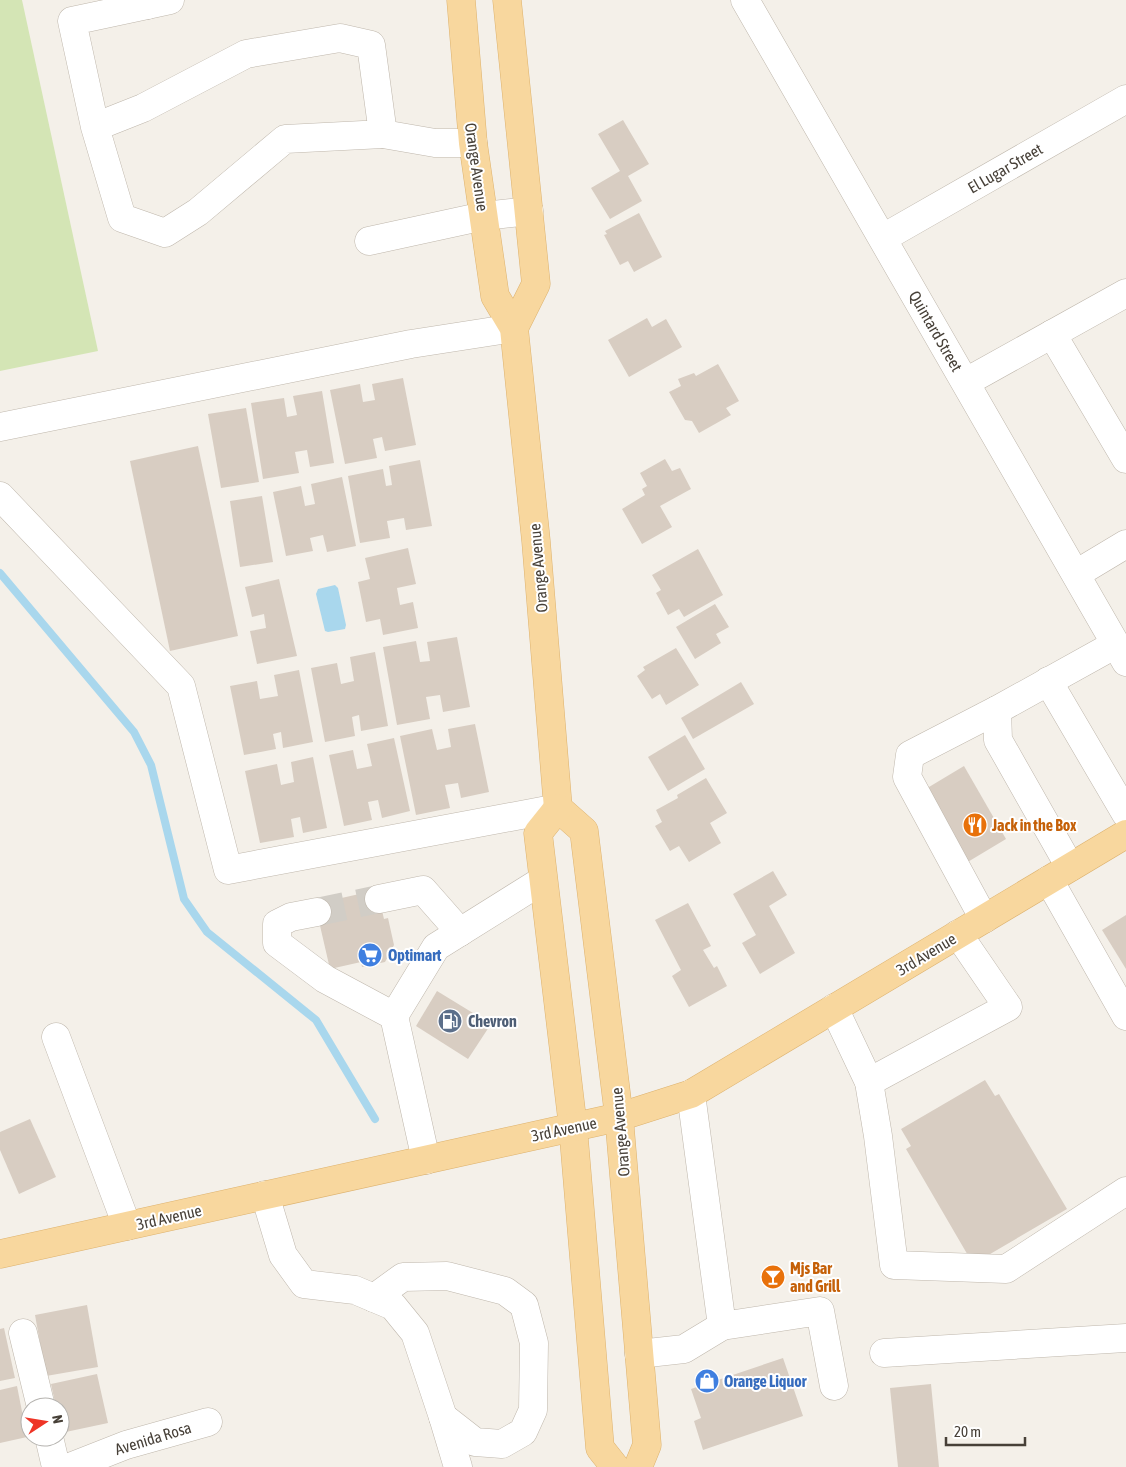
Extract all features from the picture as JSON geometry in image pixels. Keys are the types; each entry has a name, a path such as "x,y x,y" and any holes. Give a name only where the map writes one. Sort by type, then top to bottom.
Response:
{"main road":[{"name":"Orange Avenue","path":"461,0 473,143 495,296 514,328 537,551 558,808 584,831 619,1117 647,1445 638,1467"},
{"path":"490,0 495,36 512,43"},
{"path":"506,0 536,284 514,328"},
{"path":"558,808 538,833 573,1127 600,1448 616,1467"},
{"name":"3rd Avenue","path":"0,1254 619,1117 691,1094 1126,834"}],"street":[{"name":"Quintard Street","path":"745,0 1121,653"},
{"path":"154,2 72,21 96,127 122,218 165,233 198,212 285,139 383,134 435,143 473,143"},
{"path":"96,127 143,108 246,54 340,38 371,45 383,134"},
{"name":"El Lugar Street","path":"883,238 1126,99"},
{"path":"369,240 484,216 529,211"},
{"path":"966,382 1126,294"},
{"path":"0,427 411,344 514,328"},
{"path":"1052,334 1126,459"},
{"path":"0,496 181,686 228,870 558,808"},
{"path":"1076,574 1126,544"},
{"path":"984,919 907,777 910,755 1048,681 1121,653"},
{"path":"1048,681 1126,814"},
{"path":"996,710 998,740 1126,1016"},
{"path":"426,1160 394,1016 436,947 543,880"},
{"path":"379,899 423,890 460,932"},
{"path":"317,912 291,916 277,924 277,943 325,979 394,1016"},
{"path":"869,1082 1008,1007 958,934"},
{"path":"834,1008 869,1082 878,1136 894,1265 1006,1269 1126,1191"},
{"path":"56,1037 127,1226"},
{"path":"691,1094 722,1326"},
{"path":"265,1196 283,1255 304,1284 355,1290 393,1306 414,1333 458,1467"},
{"path":"374,1298 402,1277 447,1276 505,1290 524,1305 534,1343 533,1410 523,1432 502,1444 475,1442 443,1417"},
{"path":"639,1354 684,1349 722,1326 820,1311 834,1386"},
{"path":"23,1333 39,1397"},
{"path":"884,1353 1126,1338"},
{"name":"Avenida Rosa","path":"70,1467 126,1445 208,1422"},
{"path":"51,1447 56,1467"}],"green space":[{"path":"0,0 22,0 98,351 0,371"}],"water":[{"path":"335,585 338,588 346,625 345,629 328,632 325,631 316,594 318,589"}],"building":[{"path":"623,120 649,164 628,176 642,201 610,219 591,188 620,171 598,134"},
{"path":"639,213 662,257 634,272 628,261 620,265 604,235 607,234 605,231"},
{"path":"647,318 652,327 666,319 682,347 629,377 608,340"},
{"path":"718,364 739,401 726,408 731,415 699,433 692,421 685,420 669,392 681,386 678,379 694,373 696,376"},
{"path":"403,378 416,445 385,451 382,437 373,439 377,458 345,464 330,390 360,384 363,402 375,400 372,384"},
{"path":"322,391 334,463 310,467 307,450 295,452 299,473 263,479 251,403 284,398 287,417 297,415 293,396"},
{"path":"246,408 259,482 221,488 208,414"},
{"path":"198,446 238,636 170,651 130,461"},
{"path":"665,459 672,471 680,468 691,489 660,506 672,527 642,544 622,509 645,495 642,489 647,486 640,473"},
{"path":"420,460 432,526 406,530 404,518 387,521 390,538 360,543 348,476 383,469 386,486 392,485 389,466"},
{"path":"342,477 356,546 327,552 323,535 310,538 313,551 286,556 273,492 301,486 305,506 315,504 311,484"},
{"path":"262,496 273,562 240,567 230,501"},
{"path":"408,548 416,584 397,588 400,605 413,602 418,628 383,635 380,619 366,622 358,582 370,579 365,558"},
{"path":"698,549 723,595 684,617 679,609 668,615 656,593 661,590 652,575"},
{"path":"279,579 297,656 257,664 250,631 266,628 264,614 252,617 245,587"},
{"path":"715,604 729,627 716,634 721,643 695,659 676,627"},
{"path":"457,637 470,707 443,712 440,695 426,697 430,719 397,725 383,647 416,641 420,662 430,661 427,642"},
{"path":"676,648 699,685 666,705 660,694 652,699 637,676 645,670 643,667"},
{"path":"375,652 388,726 361,731 359,715 352,717 355,736 325,742 311,668 337,663 341,684 354,681 350,657"},
{"path":"299,670 313,742 283,748 281,732 273,734 276,749 244,755 230,686 257,681 260,699 278,696 274,675"},
{"path":"741,682 754,704 693,739 681,718"},
{"path":"475,724 489,792 461,798 458,783 445,785 450,808 416,815 400,736 432,729 437,750 451,747 448,729"},
{"path":"685,735 705,769 668,791 648,757"},
{"path":"394,738 410,811 382,818 378,800 368,802 372,820 344,826 329,755 353,750 357,769 372,766 367,744"},
{"path":"313,757 327,828 303,833 300,817 291,819 294,837 260,843 245,771 277,764 281,785 294,782 291,762"},
{"path":"964,766 1006,839 966,863 924,790"},
{"path":"706,778 727,813 710,823 721,843 689,862 679,846 670,851 655,826 662,822 656,810 678,798 677,795"},
{"path":"773,871 787,895 769,906 795,953 760,974 742,943 756,935 733,894"},
{"path":"377,890 384,919 388,918 394,945 385,962 362,967 361,962 330,969 315,904"},
{"path":"688,903 711,946 703,950 714,968 717,966 727,986 689,1007 672,976 681,970 655,920"},
{"path":"1126,915 1126,969 1102,930"},
{"path":"437,991 491,1024 468,1059 416,1026"},
{"path":"985,1080 995,1096 999,1094 1067,1209 973,1264 906,1149 911,1146 901,1129"},
{"path":"30,1119 56,1177 19,1194 0,1150 0,1132"},
{"path":"87,1305 98,1367 46,1376 35,1315"},
{"path":"4,1328 15,1378 0,1381 0,1329"},
{"path":"783,1358 803,1416 703,1450 694,1421 701,1418 691,1389"},
{"path":"97,1374 108,1423 70,1431 70,1397 54,1397 51,1384"},
{"path":"931,1384 939,1467 898,1467 890,1388"},
{"path":"17,1386 20,1401 20,1439 0,1443 0,1390"}],"waterway":[{"path":"0,573 134,732 151,765 184,899 207,932 316,1020 375,1119"}],"tunnel":[{"path":"317,912 379,899"}],"place":[{"name":"Jack in the Box","path":"975,825"},
{"name":"Optimart","path":"370,955"},
{"name":"Chevron","path":"450,1021"},
{"name":"Mjs Bar and Grill","path":"773,1277"},
{"name":"Orange Liquor","path":"707,1381"}]}
